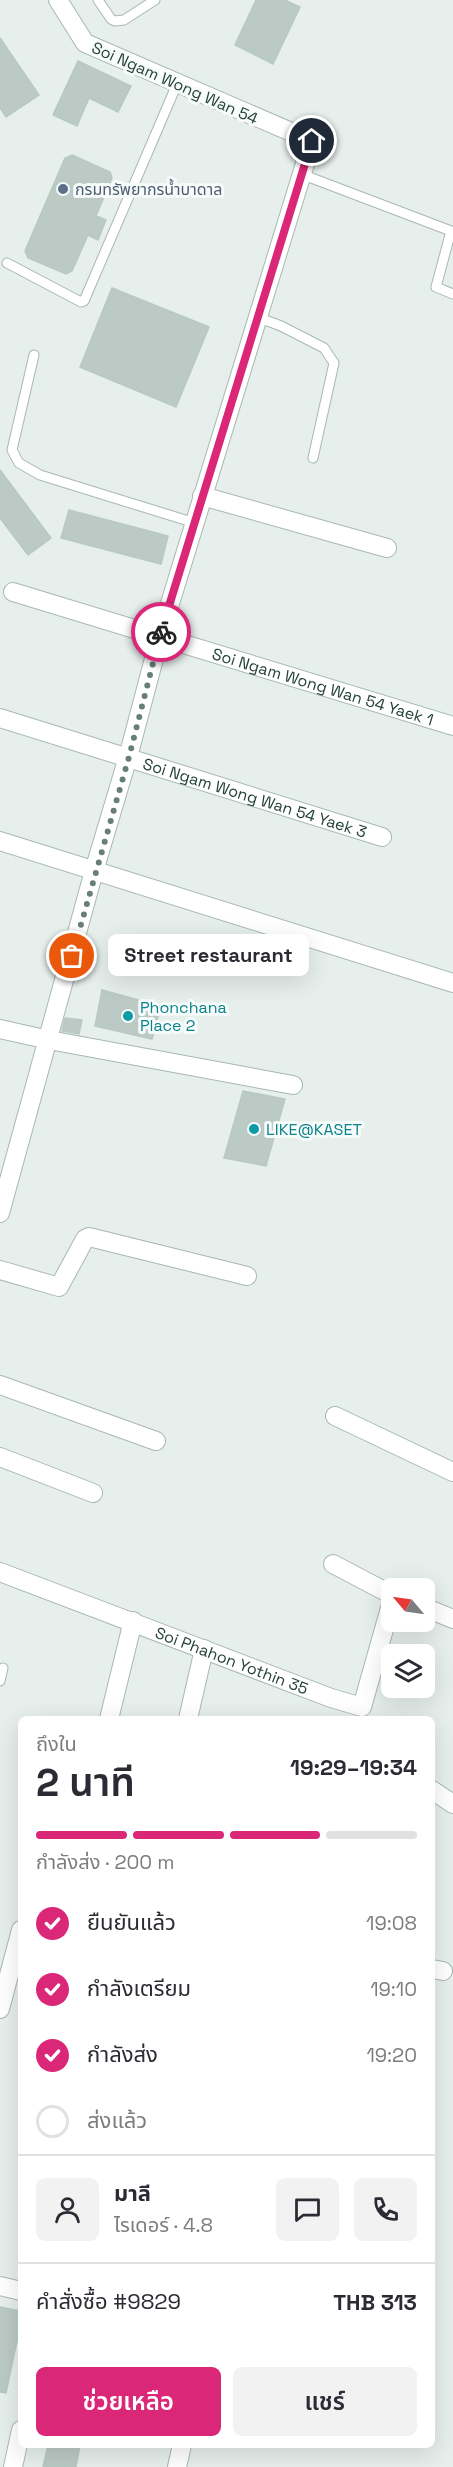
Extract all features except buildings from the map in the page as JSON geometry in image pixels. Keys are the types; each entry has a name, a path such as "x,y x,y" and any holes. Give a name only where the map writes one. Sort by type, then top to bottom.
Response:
{"street":[{"name":"Soi Ngam Wong Wan 54","path":"2,1203 94,871 129,757 160,636 312,141 85,43 58,0"},
{"path":"202,496 387,549"},
{"name":"Soi Ngam Wong Wan 54 Yaek 1","path":"13,592 453,726"},
{"name":"Soi Ngam Wong Wan 54 Yaek 3","path":"0,718 382,837"},
{"path":"0,841 453,983"},
{"path":"0,1029 293,1085"},
{"path":"0,1270 59,1287 85,1239 89,1237 247,1276"},
{"path":"0,1385 156,1441"},
{"path":"335,1416 453,1472"},
{"path":"0,1457 93,1493"},
{"path":"333,1564 381,1589"},
{"name":"Soi Phahon Yothin 35","path":"0,1572 331,1698 361,1713 383,1632"},
{"path":"435,1612 453,1619"},
{"path":"110,1716 133,1621"},
{"path":"189,1716 204,1649"},
{"path":"435,1792 453,1804"},
{"path":"0,2009 18,1941"},
{"path":"0,2286 18,2290"},
{"path":"13,2467 18,2444"},
{"path":"177,2467 181,2448"}],"lane":[{"path":"98,0 111,19 115,21 124,20 155,0"},
{"path":"7,263 81,302 84,301 177,84"},
{"path":"301,174 451,231 436,287 453,294"},
{"path":"257,317 281,326 324,348 334,363 313,458"},
{"path":"34,355 12,450 19,464 40,475 195,523"},
{"path":"0,1681 3,1668"}],"way so far":[{"path":"72,956 94,871 129,757 161,632"}],"place":[{"name":"กรมทรัพยากรน้ำบาดาล","path":"63,189"},
{"name":"Street restaurant","path":"72,956"},
{"name":"Phonchana Place 2","path":"128,1016"},
{"name":"LIKE@KASET","path":"254,1129"}],"route":[{"path":"161,632 312,141"}]}
